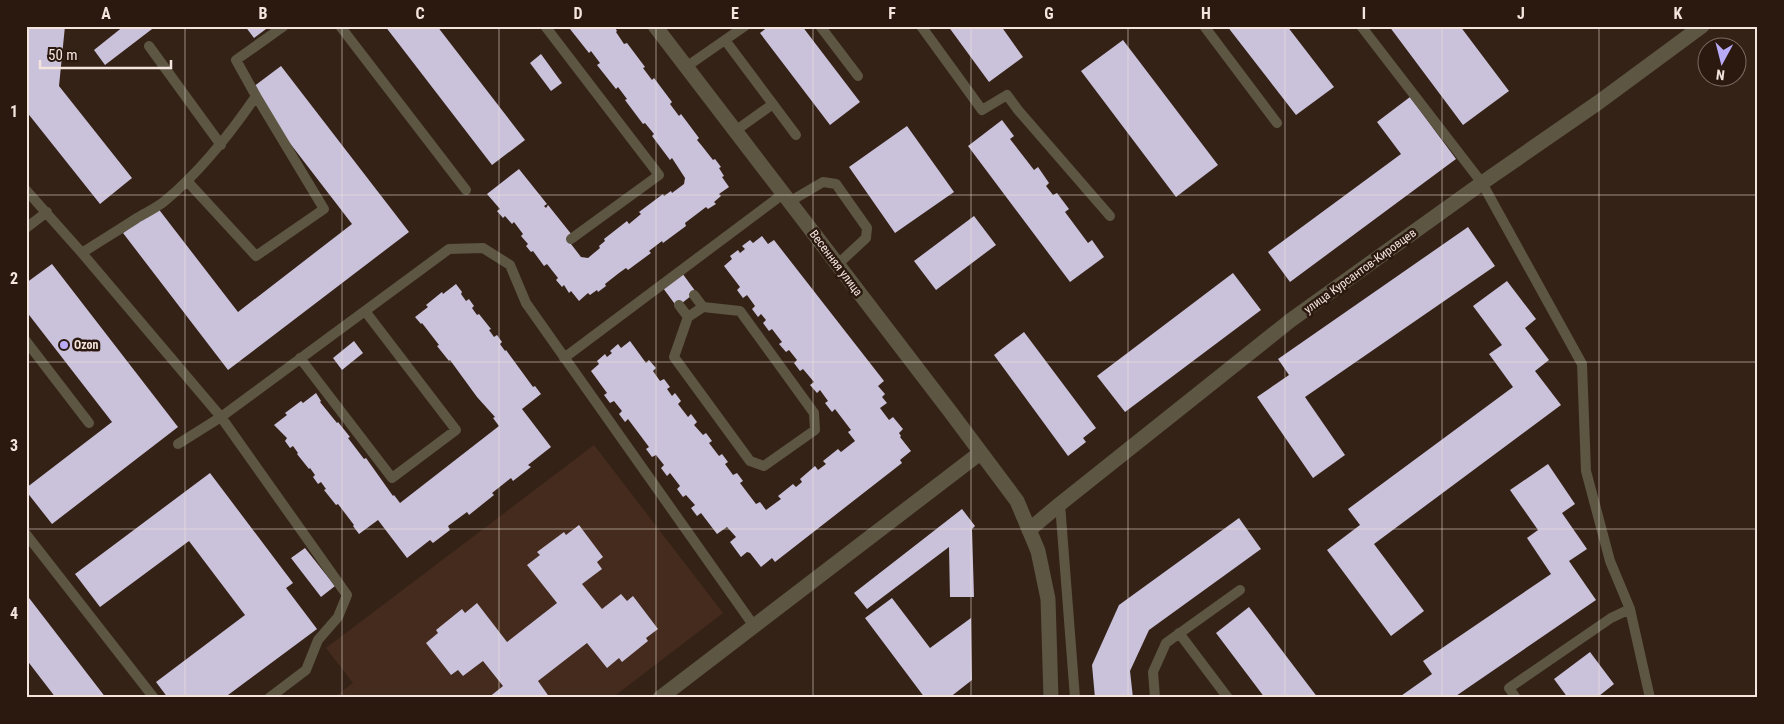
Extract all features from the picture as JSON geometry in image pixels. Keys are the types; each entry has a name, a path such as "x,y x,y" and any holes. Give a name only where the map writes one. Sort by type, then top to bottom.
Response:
{"street":[{"name":"Весенняя улица","path":"655,26 1017,502 1029,530"},
{"name":"улица Курсантов-Кировцев","path":"1029,530 1291,320 1599,102 1702,26"},
{"path":"660,698 980,453"},
{"path":"1029,530 1038,552 1048,599 1051,698"}],"lane":[{"path":"187,181 256,256 324,209 236,60 284,26"},
{"path":"340,26 466,190"},
{"path":"545,26 660,175 571,239"},
{"path":"686,67 745,26"},
{"path":"820,26 858,76"},
{"path":"920,26 982,110 1007,95 1110,216"},
{"path":"1204,26 1277,123"},
{"path":"1361,26 1482,183 1582,364 1586,471 1610,561 1630,610 1650,698"},
{"path":"725,40 796,135"},
{"path":"149,46 221,145"},
{"path":"82,253 165,201 221,145 256,96"},
{"path":"735,131 773,104"},
{"path":"564,358 786,198 822,182 836,184 867,228 866,238 837,265"},
{"path":"26,190 47,212 221,417 347,595 338,617 318,640 306,670 269,698"},
{"path":"26,228 47,212"},
{"path":"178,444 221,417 449,248 484,248 510,265 526,303 754,626"},
{"path":"694,295 703,307"},
{"path":"680,305 688,317"},
{"path":"703,307 740,311 814,413 815,430 764,466 750,461 674,357 688,317 703,307"},
{"path":"300,358 392,478 456,430 365,310"},
{"path":"26,341 89,423"},
{"path":"1060,504 1075,698"},
{"path":"26,534 154,698"},
{"path":"1155,698 1153,672 1166,643 1240,590"},
{"path":"1516,698 1509,688 1611,618 1630,610"},
{"path":"1179,633 1228,698"}],"shaded area":[{"path":"594,445 723,613 612,698 333,698 353,683 326,648"}],"building":[{"path":"26,26 65,26 59,86 132,178 100,204 26,111"},
{"path":"124,26 156,26 105,65 94,50"},
{"path":"245,26 270,26 254,38"},
{"path":"385,26 437,26 525,140 492,165"},
{"path":"572,26 614,26 624,44 627,43 652,80 654,78 672,102 670,104 679,116 681,114 699,138 697,140 721,167 719,168 724,176 722,177 729,187 719,194 721,196 714,202 716,204 708,209 706,207 685,223 686,226 663,243 662,241 649,251 651,253 628,270 626,268 619,273 598,292 597,290 590,295 588,293 579,301 571,291 569,293 564,285 562,287 556,280 558,278 547,264 544,266 533,251 531,252 526,246 528,244 521,236 523,234 514,222 512,224 505,216 503,218 497,211 500,209 487,194 519,169 547,204 544,206 546,208 548,205 576,240 571,244 581,257 588,258 600,248 599,246 605,241 604,239 627,221 629,224 641,214 639,212 663,194 664,196 671,191 672,193 684,184 685,178 672,158 670,160 652,136 654,134 645,123 643,124 625,100 627,99 618,87 616,89 597,65 600,63 591,51 589,53 570,29"},
{"path":"769,26 802,26 860,102 830,125 760,33"},
{"path":"948,26 1001,26 1023,57 989,82"},
{"path":"1227,26 1287,26 1334,87 1296,115"},
{"path":"1389,26 1460,26 1509,91 1463,125"},
{"path":"1123,40 1218,165 1176,197 1081,71"},
{"path":"541,54 562,83 551,91 530,63"},
{"path":"281,66 409,232 228,370 123,233 157,207 238,312 352,224 249,90"},
{"path":"1410,97 1456,159 1290,282 1268,252 1401,154 1377,122"},
{"path":"1002,120 1014,136 1010,139 1034,170 1038,167 1049,183 1046,186 1053,195 1057,193 1069,209 1065,212 1088,243 1092,240 1104,257 1070,282 968,146"},
{"path":"907,126 954,192 895,233 849,167"},
{"path":"974,216 996,245 936,290 914,261"},
{"path":"1468,227 1495,266 1305,397 1345,455 1313,478 1257,397 1289,375 1278,359"},
{"path":"762,236 768,244 774,240 884,381 878,386 885,394 882,397 887,403 880,408 889,420 893,417 903,429 899,433 900,437 911,451 900,460 902,463 775,562 772,558 761,567 750,553 747,552 741,557 730,542 736,537 727,527 717,534 701,513 697,516 691,508 695,505 686,495 683,497 677,489 680,486 670,473 667,476 661,468 664,465 656,455 652,457 646,449 649,447 628,419 625,422 619,414 622,411 614,401 610,403 604,395 607,393 591,371 599,364 597,361 605,354 607,357 612,353 610,351 618,344 621,348 630,341 646,363 649,360 656,368 653,371 660,381 664,379 670,387 667,389 672,396 675,393 681,401 678,404 688,417 691,414 697,422 694,425 703,435 706,433 712,441 709,443 719,456 722,454 728,462 725,464 733,475 737,473 743,481 740,483 756,504 760,502 766,510 781,499 778,496 793,484 796,487 802,482 800,479 815,466 818,470 826,464 823,461 838,449 841,452 855,441 848,432 851,430 835,409 832,412 825,403 828,401 820,390 817,393 810,385 814,382 803,369 800,371 794,363 797,360 789,350 786,352 779,344 782,342 772,329 769,331 763,323 766,320 761,314 758,317 752,309 755,306 747,295 743,298 737,290 740,287 724,266 732,259 730,256 738,250 740,253 745,249 742,246 750,240 753,243"},
{"path":"52,264 178,427 52,524 26,491 26,488 112,422 26,311 26,283"},
{"path":"682,273 696,292 677,307 663,288"},
{"path":"1233,273 1261,310 1125,412 1097,376"},
{"path":"1507,281 1536,319 1525,328 1549,360 1535,371 1561,405 1374,544 1424,611 1391,636 1327,550 1360,525 1348,509 1513,387 1489,354 1502,345 1473,306"},
{"path":"456,284 466,301 469,299 477,315 479,314 491,329 489,330 494,337 497,335 505,351 533,387 535,386 541,394 522,409 551,447 528,465 531,467 513,481 511,478 492,493 494,495 469,515 467,512 448,526 450,530 433,543 430,540 407,558 378,520 359,534 338,504 336,505 324,490 326,489 321,482 318,484 313,477 315,475 297,454 293,446 290,448 285,441 287,438 274,425 287,415 285,413 316,393 320,402 350,437 348,438 364,459 366,458 400,503 499,426 493,418 495,417 437,346 439,345 422,323 415,317 442,292 443,294"},
{"path":"1024,332 1096,428 1083,438 1086,442 1068,456 994,355"},
{"path":"354,341 363,353 342,370 333,358"},
{"path":"1548,464 1575,504 1562,513 1587,549 1569,561 1596,600 1453,698 1398,698 1432,674 1423,661 1551,574 1527,538 1538,530 1510,490"},
{"path":"210,473 293,583 286,588 317,629 224,698 168,698 156,682 245,615 189,541 100,607 75,574"},
{"path":"962,509 975,526 972,529 974,597 950,597 949,547 867,609 854,593"},
{"path":"1239,518 1261,549 1149,630 1130,671 1133,698 1095,698 1092,665 1119,605"},
{"path":"579,525 603,557 597,562 602,569 582,584 602,609 621,594 627,601 633,596 658,629 646,638 648,641 622,662 619,658 607,668 587,643 538,681 550,698 488,698 503,686 483,661 463,676 458,670 451,675 426,643 438,633 436,630 462,609 465,613 477,603 507,642 557,603 527,565 540,555 537,552 564,532 566,535"},
{"path":"305,548 335,586 321,597 291,558"},
{"path":"26,594 106,698 56,698 26,659"},
{"path":"892,598 930,648 971,618 972,680 949,698 925,698 865,618"},
{"path":"1249,607 1318,698 1265,698 1216,633"},
{"path":"1590,652 1614,684 1599,696 1601,698 1568,698 1554,679"}],"place":[{"name":"Ozon","path":"64,345"}]}
